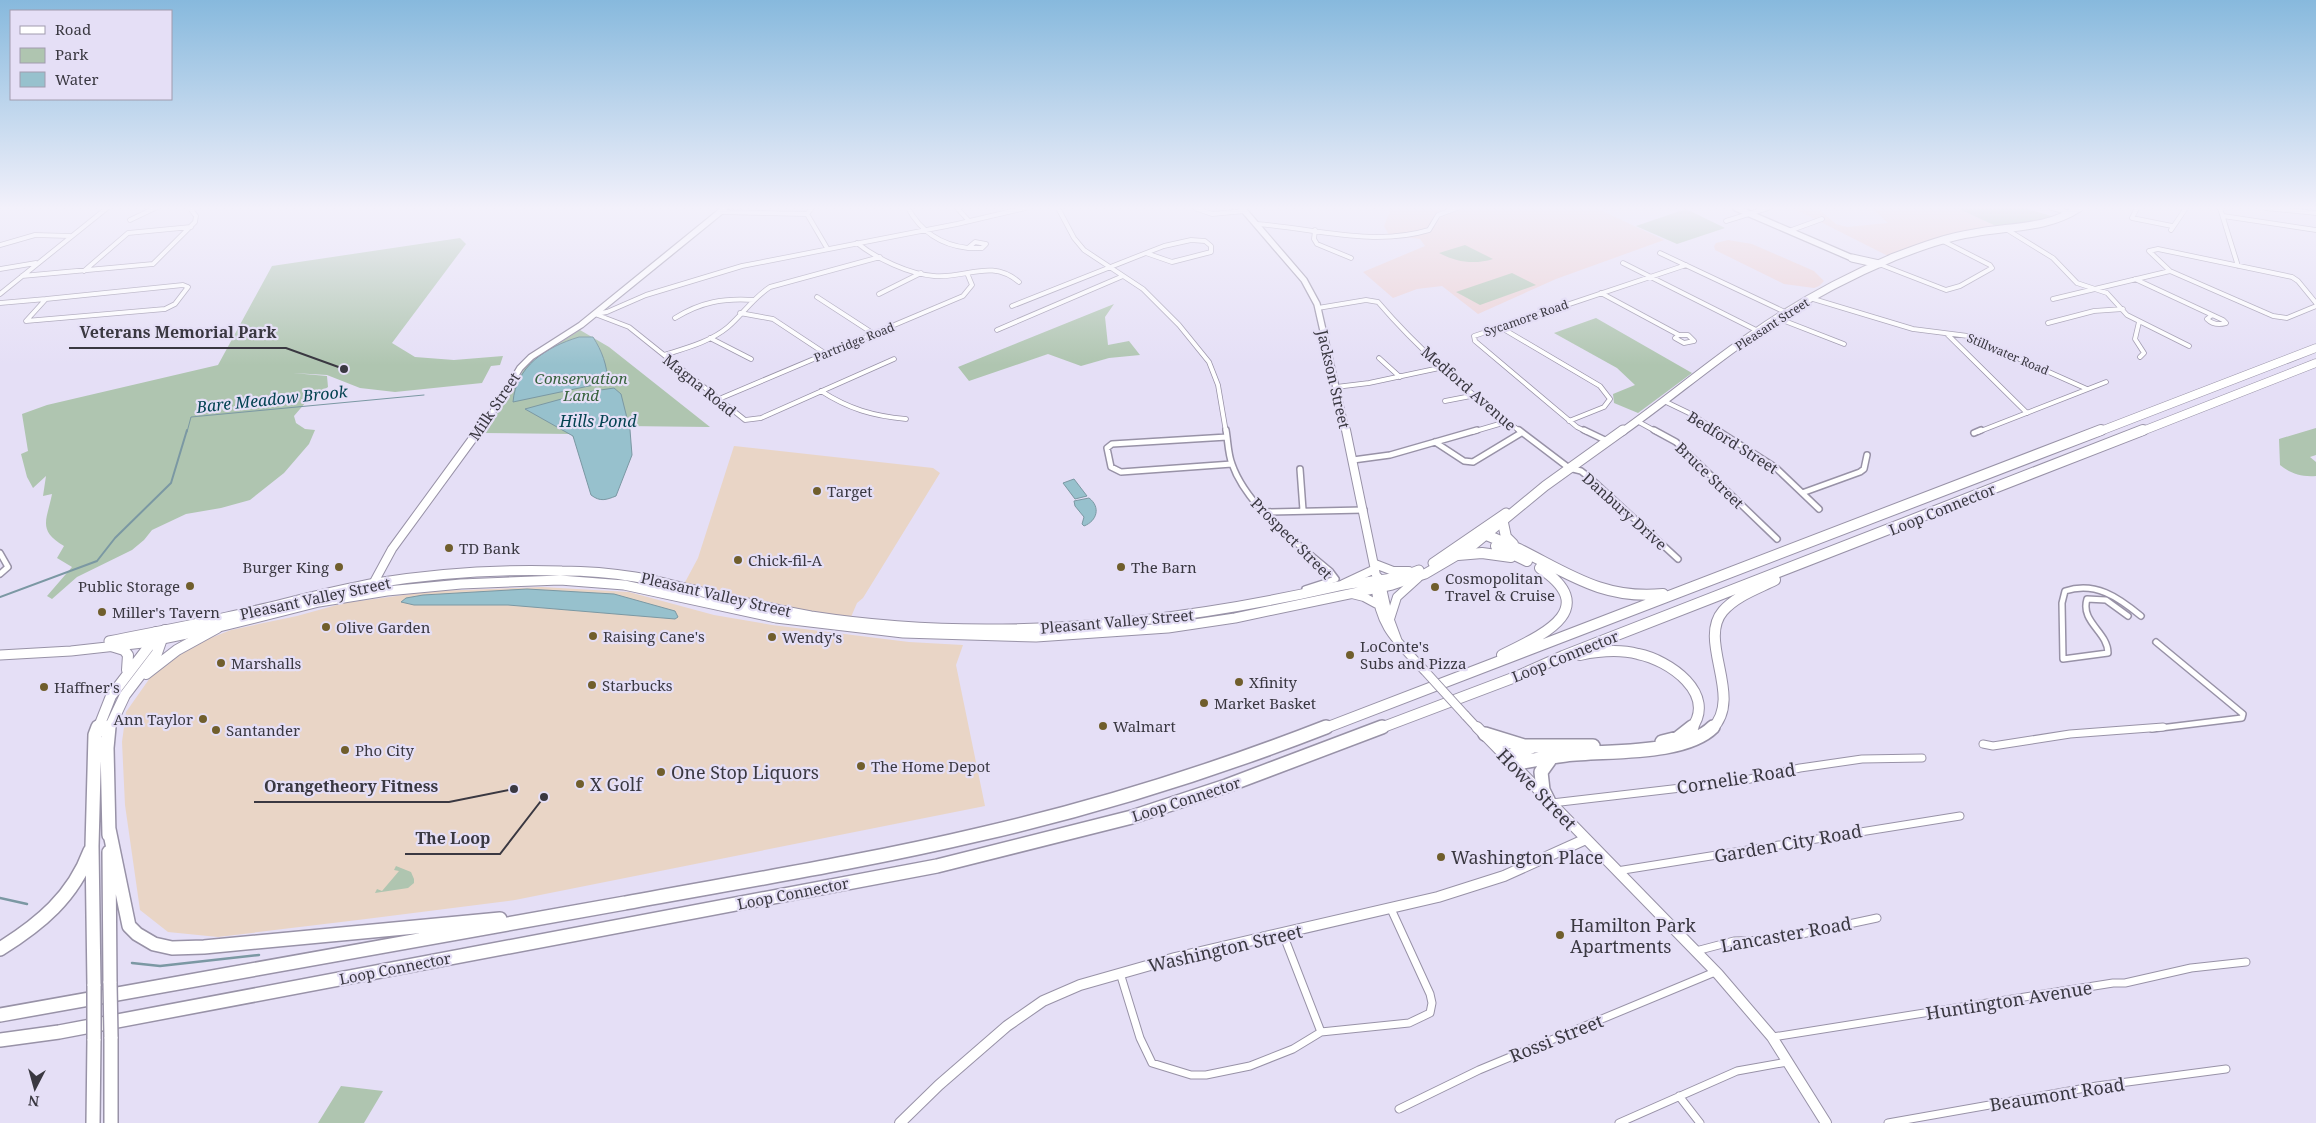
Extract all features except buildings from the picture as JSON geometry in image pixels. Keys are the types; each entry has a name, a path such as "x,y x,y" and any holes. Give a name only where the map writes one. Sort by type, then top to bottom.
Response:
{"highway":[{"name":"Loop Connector","path":"0,1015 262,970 892,854 974,837 1083,810 1241,760 2316,348"},
{"name":"Loop Connector","path":"0,1041 59,1032 937,866 1132,817 1226,786 1522,674 1563,656 1819,558 2316,362"},
{"path":"1469,673 1549,630 1565,615 1567,601 1560,585 1542,569 1520,554 1506,537 1503,523"},
{"path":"1481,535 1568,576 1602,590 1629,596 1662,595 1709,581"},
{"path":"1458,555 1487,553 1520,554"},
{"path":"1531,747 1515,753 1512,764 1588,752 1670,748 1704,736 1718,721 1725,703 1715,632 1719,617 1731,604 1819,558"},
{"path":"128,692 163,660 217,628"},
{"path":"94,1123 92,846 95,735 111,696 126,674 159,636"},
{"path":"111,1123 108,736 112,717 157,653 159,636"},
{"path":"111,646 124,650 128,655 126,674"},
{"path":"1485,734 1510,745 1531,747 1602,746 1672,740 1690,732 1700,711 1700,702 1693,688 1682,675 1660,661 1636,653 1614,650 1586,653 1522,674"},
{"path":"1550,758 1541,772 1543,790 1550,804"},
{"path":"109,829 128,926 138,937 152,945 178,949 560,914"},
{"path":"0,949 54,910 85,870 92,846"}],"main road":[{"name":"Milk Street","path":"375,588 392,549 499,403 520,368 531,357 572,332 660,260"},
{"name":"Jackson Street","path":"1287,260 1304,280 1318,308 1364,510 1377,577"},
{"path":"1856,260 1868,268"},
{"path":"1863,260 1879,264"},
{"name":"Pleasant Street","path":"1377,577 1406,581 1503,523 1526,500 1637,421 1758,330 1810,298 1868,268 1889,260"},
{"name":"Pleasant Street","path":"1422,572 1458,555 1514,506 1526,500"},
{"name":"Pleasant Valley Street","path":"0,655 111,646 159,636 315,595 472,573 531,571 616,574 638,577 779,609 836,619 1007,629 1099,626 1152,621 1341,590"},
{"path":"1341,590 1377,577 1398,572 1422,572"},
{"path":"1390,620 1397,597 1422,572"},
{"name":"Pleasant Valley Street","path":"60,651 217,628 363,594 375,588 402,588 445,584 562,580 603,581 650,588 747,613 822,625 926,634 1020,637 1102,634 1182,626 1240,617 1341,590 1377,577"},
{"name":"Howe Street","path":"1377,577 1377,604 1386,630 1550,804 1715,972 1772,1037 1826,1123"},
{"name":"Howe Street","path":"1377,577 1398,642"},
{"path":"1341,590 1364,597 1377,604"},
{"name":"Washington Street","path":"900,1123 939,1085 1007,1026 1043,1001 1120,973 1176,958 1391,909 1504,876 1586,840"}],"street":[{"path":"84,271 96,260"},
{"path":"22,276 153,264 157,260"},
{"path":"595,314 607,312 646,295 729,269 769,260"},
{"path":"664,355 710,338 728,327 754,300 776,284 867,260"},
{"path":"889,260 921,273 940,276 1002,271 1013,276 1019,282"},
{"name":"Prospect Street","path":"1099,260 1143,289 1179,325 1208,362 1216,376 1232,464 1244,487 1264,512 1330,571 1336,579 1277,600"},
{"path":"1012,306 1128,260"},
{"path":"1675,260 1785,312"},
{"path":"1879,264 1934,287 1946,290 1960,286 1992,268 1990,264 1983,260"},
{"path":"2055,260 2078,283 2107,293 2128,315 2189,346"},
{"path":"2159,260 2170,271 2277,317 2287,318 2316,305 2295,278 2210,260"},
{"path":"2236,260 2238,266"},
{"path":"0,269 39,262"},
{"path":"0,294 39,262"},
{"path":"1623,263 1758,330"},
{"name":"Sycamore Road","path":"1607,441 1569,421 1473,338 1500,327 1686,266"},
{"path":"2052,299 2170,271"},
{"path":"879,294 921,273"},
{"name":"Partridge Road","path":"719,399 963,296 972,288 972,282 967,273"},
{"path":"997,330 1123,276"},
{"path":"2135,279 2212,315"},
{"path":"0,302 183,285 188,287 175,304 165,309 26,321 46,298"},
{"path":"1601,293 1679,335"},
{"path":"817,297 874,334"},
{"name":"Stillwater Road","path":"1810,298 1913,329 1975,339 2087,389"},
{"path":"675,318 699,303 712,299 754,300"},
{"name":"Medford Avenue","path":"1318,308 1375,300 1399,327 1506,422 1569,468"},
{"path":"2048,323 2094,311 2123,309"},
{"name":"Magna Road","path":"595,314 629,326 719,399 738,417 750,420 821,392 894,359"},
{"path":"740,314 773,319 826,354"},
{"path":"1777,318 1844,344"},
{"path":"2139,322 2135,339 2144,353 2140,357"},
{"path":"1500,327 1600,386 1608,394 1610,399 1604,407 1569,421"},
{"path":"1946,333 2027,413"},
{"path":"710,338 751,359"},
{"path":"1380,358 1400,376"},
{"path":"1336,387 1356,385 1444,367"},
{"path":"1974,434 2106,382"},
{"path":"821,392 852,411 871,416 906,419"},
{"path":"1445,401 1476,395"},
{"name":"Bedford Street","path":"1664,401 1691,414 1775,466 1819,509"},
{"name":"Bruce Street","path":"1637,421 1676,442 1777,538"},
{"path":"1353,460 1390,455 1506,422"},
{"path":"1435,442 1464,461 1473,462 1521,433"},
{"path":"1227,437 1112,444 1107,448 1112,467 1121,472 1232,464"},
{"path":"1802,493 1860,472 1864,469 1867,455"},
{"name":"Danbury Drive","path":"1569,468 1581,471 1590,478 1678,559"},
{"path":"1300,469 1303,510"},
{"path":"1264,512 1364,510"},
{"path":"0,553 8,567 0,574"},
{"path":"2128,616 2106,600 2087,600 2085,604 2088,617 2108,645 2108,653 2063,659 2062,603 2065,591 2079,588 2102,590 2122,600 2141,616"},
{"path":"1983,744 1993,746 2070,734 2140,730 2242,718 2243,714 2156,642"},
{"name":"Cornelie Road","path":"1550,804 1741,781 1800,768 1862,759 1922,758"},
{"name":"Garden City Road","path":"1617,871 1960,816"},
{"path":"1120,973 1145,1051 1152,1063 1164,1068 1198,1075 1241,1069 1292,1049 1321,1032 1409,1023 1419,1020 1430,1013 1432,1003 1430,994 1391,909"},
{"name":"Lancaster Road","path":"1696,952 1734,941 1774,940 1877,918"},
{"path":"1283,934 1321,1032"},
{"name":"Huntington Avenue","path":"1772,1037 2112,983 2125,983 2191,968 2246,962"},
{"name":"Rossi Street","path":"1399,1109 1479,1070 1715,972"},
{"path":"1619,1123 1737,1070 1788,1062"},
{"name":"Beaumont Road","path":"1888,1123 2097,1086 2226,1069"},
{"path":"1679,1096 1700,1123"}],"shaded area":[{"path":"1391,260 1607,260 1556,279 1478,314 1442,286 1417,289 1393,298 1363,272"},
{"path":"1736,260 1790,260 1814,271 1824,281 1814,288 1784,284"},
{"path":"734,446 933,468 940,473 863,598 857,603 851,617 824,615 683,586 698,558"},
{"path":"542,587 629,592 714,615 772,625 909,642 963,645 956,665 985,806 515,900 366,919 218,937 168,932 140,910 125,805 122,742 126,712 152,675 195,644 231,630 297,616 344,603 434,591"}],"green space":[{"path":"310,260 454,260 392,343 415,357 454,360 503,356 500,365 491,366 482,383 395,392 360,388 327,375 293,373 327,376 328,387 306,402 294,416 296,423 305,429 315,430 309,444 284,473 250,500 221,508 186,514 152,530 132,550 77,577 52,599 47,596 72,567 57,558 64,546 50,535 47,529 46,518 52,494 43,496 46,476 33,488 27,477 21,454 28,451 22,414 47,405 218,365 272,266"},
{"path":"1458,260 1488,260 1479,262"},
{"path":"1512,273 1536,285 1480,305 1456,292"},
{"path":"1114,304 1105,317 1108,345 1129,341 1140,355 1109,358 1081,366 1048,354 969,381 958,367"},
{"path":"1596,318 1692,373 1638,413 1614,403 1613,394 1635,385 1617,368 1554,333"},
{"name":"Conservation Land","path":"580,330 609,347 710,427 625,426 577,443 571,434 483,433 505,403 524,369 535,359"},
{"path":"2316,428 2316,455 2310,457 2316,462 2316,476 2296,474 2280,465 2279,439"},
{"path":"396,866 411,872 414,883 408,888 375,893 377,889 382,891 399,871 394,870"},
{"path":"341,1086 383,1091 364,1123 318,1123"}],"water":[{"name":"Hills Pond","path":"579,337 593,337 604,358 608,382 513,402 515,389 526,368 544,352"},
{"name":"Hills Pond","path":"614,388 621,394 630,430 632,455 616,496 600,499 591,495 573,436 525,409 587,392"},
{"path":"1074,479 1087,496 1075,499 1063,483"},
{"path":"1089,498 1095,505 1096,514 1092,521 1084,526 1082,524 1084,517 1075,506 1074,501"},
{"path":"527,589 614,594 675,611 678,617 675,619 508,605 414,605 401,602 406,598 423,595"}],"waterway":[{"name":"Bare Meadow Brook","path":"187,432 191,417 424,395"},
{"name":"Bare Meadow Brook","path":"0,597 97,561 115,538 171,483 187,430"},
{"path":"0,898 27,904"},
{"path":"132,963 160,966 259,955"}],"place":[{"name":"Veterans Memorial Park","path":"344,369"},
{"name":"Target","path":"817,491"},
{"name":"TD Bank","path":"449,548"},
{"name":"Chick-fil-A","path":"738,560"},
{"name":"Burger King","path":"339,567"},
{"name":"The Barn","path":"1121,567"},
{"name":"Public Storage","path":"190,586"},
{"name":"Cosmopolitan Travel & Cruise","path":"1435,587"},
{"name":"Miller's Tavern","path":"102,612"},
{"name":"Olive Garden","path":"326,627"},
{"name":"Raising Cane's","path":"593,636"},
{"name":"Wendy's","path":"772,637"},
{"name":"LoConte's Subs and Pizza","path":"1350,655"},
{"name":"Marshalls","path":"221,663"},
{"name":"Xfinity","path":"1239,682"},
{"name":"Starbucks","path":"592,685"},
{"name":"Haffner's","path":"44,687"},
{"name":"Market Basket","path":"1204,703"},
{"name":"Ann Taylor","path":"203,719"},
{"name":"Walmart","path":"1103,726"},
{"name":"Santander","path":"216,730"},
{"name":"Pho City","path":"345,750"},
{"name":"The Home Depot","path":"861,766"},
{"name":"One Stop Liquors","path":"661,772"},
{"name":"X Golf","path":"580,784"},
{"name":"Orangetheory Fitness","path":"514,789"},
{"name":"The Loop","path":"544,797"},
{"name":"Washington Place","path":"1441,857"},
{"name":"Hamilton Park Apartments","path":"1560,935"}]}
